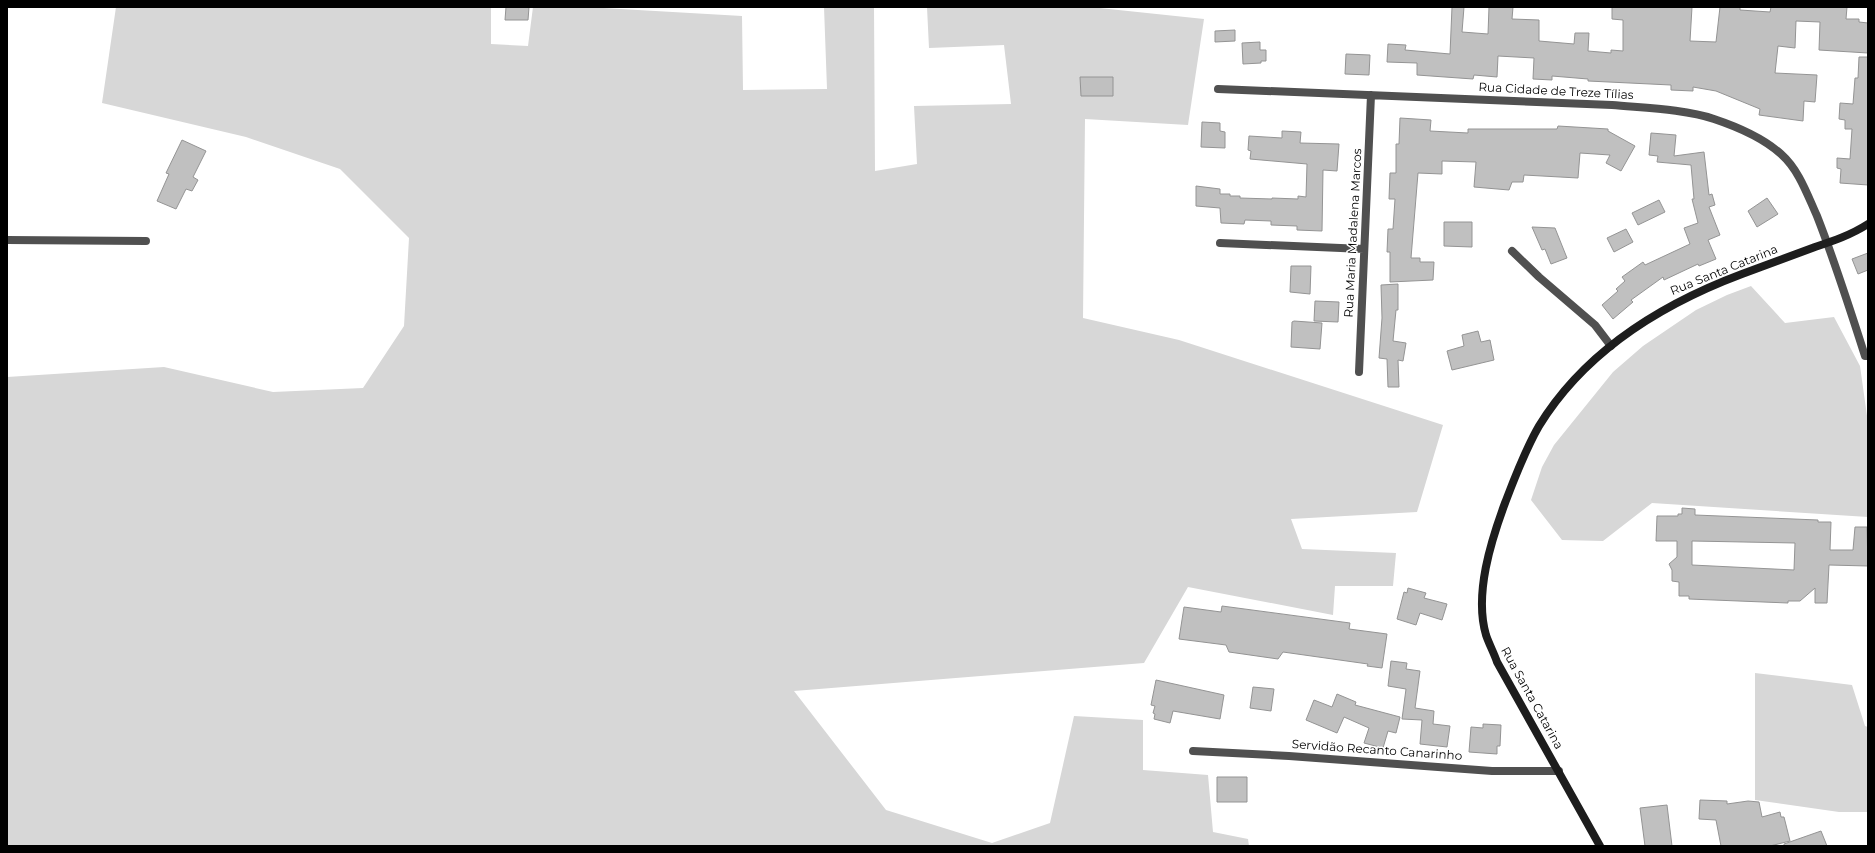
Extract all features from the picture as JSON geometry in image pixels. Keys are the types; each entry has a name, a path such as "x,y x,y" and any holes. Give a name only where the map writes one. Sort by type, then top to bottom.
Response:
{"main road":[{"name":"Rua Santa Catarina","path":"1600,846 1497,662 1486,634 1483,608 1485,576 1498,524 1514,478 1540,426 1567,388 1589,364 1651,316 1698,292 1843,238 1868,224"}],"street":[{"name":"Rua Cidade de Treze Tílias","path":"1218,89 1612,105 1663,109 1712,118 1758,137 1781,154 1802,181 1828,243 1867,356"},
{"name":"Rua Maria Madalena Marcos","path":"1359,372 1371,95"},
{"path":"7,240 146,241"},
{"path":"1220,243 1364,249"},
{"path":"1512,251 1539,277 1595,325 1611,346"},
{"name":"Servidão Recanto Canarinho","path":"1193,751 1289,756 1492,771 1559,771"}],"shaded area":[{"path":"116,7 491,7 491,44 528,46 533,7 586,7 742,16 743,90 827,89 824,7 874,7 875,171 917,164 914,106 1011,104 1004,45 929,48 927,7 1090,7 1204,19 1188,125 1085,119 1083,318 1179,340 1443,425 1417,512 1291,519 1302,549 1396,553 1393,586 1335,586 1333,615 1188,587 1144,663 794,691 886,810 992,843 1050,823 1074,716 1143,720 1143,770 1208,775 1213,832 1248,839 1249,846 7,846 7,377 164,367 273,392 363,388 404,326 409,238 340,169 246,137 102,103"},
{"path":"1751,286 1785,323 1834,317 1860,366 1868,423 1868,517 1652,503 1603,541 1562,540 1531,500 1542,467 1554,445 1613,372 1643,346 1696,310 1727,295"},
{"path":"1755,673 1852,685 1865,726 1868,727 1868,812 1839,812 1755,800"}],"building":[{"path":"506,7 529,7 528,20 505,20"},
{"path":"1452,7 1464,7 1462,32 1488,34 1489,7 1513,7 1512,19 1539,20 1539,41 1574,44 1575,33 1589,33 1588,51 1611,53 1611,50 1623,51 1623,20 1612,19 1612,7 1692,7 1690,41 1716,42 1720,7 1740,7 1740,10 1770,12 1771,7 1847,7 1846,19 1859,19 1859,22 1868,23 1868,53 1819,50 1820,22 1796,21 1795,48 1778,46 1775,73 1817,75 1815,102 1804,101 1803,121 1759,115 1760,109 1716,91 1693,87 1693,91 1671,90 1671,85 1588,81 1588,79 1552,76 1552,80 1533,79 1534,58 1498,56 1497,77 1474,75 1473,79 1417,75 1417,63 1387,62 1388,44 1406,45 1405,50 1450,54"},
{"path":"1235,30 1235,41 1215,42 1215,31"},
{"path":"1260,42 1260,50 1266,50 1266,61 1261,61 1261,63 1243,64 1242,43"},
{"path":"1346,54 1370,55 1369,75 1345,74"},
{"path":"1859,57 1868,57 1868,185 1840,183 1841,169 1837,168 1837,158 1850,159 1852,129 1845,129 1845,120 1839,119 1840,103 1853,104 1855,78 1858,78"},
{"path":"1080,77 1113,77 1113,96 1081,96"},
{"path":"1400,118 1431,120 1430,131 1468,133 1468,129 1557,129 1558,126 1608,129 1608,131 1635,146 1621,171 1606,163 1610,155 1580,153 1578,178 1524,175 1523,182 1512,182 1509,190 1474,187 1476,162 1442,161 1442,174 1418,173 1411,258 1420,258 1420,262 1434,262 1433,280 1390,282 1390,252 1387,252 1388,229 1393,229 1395,199 1389,199 1390,173 1396,173 1396,144 1399,144"},
{"path":"1202,122 1220,123 1220,131 1225,132 1225,148 1201,147"},
{"path":"1282,131 1301,132 1300,143 1339,144 1337,171 1323,170 1322,231 1297,230 1297,226 1271,225 1271,221 1245,220 1244,224 1221,223 1220,208 1196,206 1196,186 1220,189 1220,194 1240,196 1240,198 1298,199 1298,196 1306,197 1307,164 1250,159 1251,151 1248,150 1249,136 1282,138"},
{"path":"1651,133 1676,135 1674,156 1704,152 1709,195 1712,194 1715,205 1709,207 1720,235 1708,240 1716,259 1699,266 1698,264 1664,280 1663,277 1631,300 1633,302 1613,319 1602,305 1618,291 1616,289 1625,281 1622,277 1643,262 1645,265 1690,244 1684,228 1698,223 1692,199 1694,199 1691,165 1657,162 1658,156 1649,155"},
{"path":"182,140 206,151 193,177 198,180 192,191 186,189 176,209 157,201 169,174 166,173"},
{"path":"1767,198 1778,214 1757,227 1748,211"},
{"path":"1659,200 1665,212 1638,225 1632,213"},
{"path":"1444,222 1472,222 1472,247 1444,246"},
{"path":"1532,227 1555,228 1567,258 1551,264 1545,249 1542,250"},
{"path":"1626,229 1633,242 1614,252 1607,238"},
{"path":"1868,253 1868,270 1858,274 1852,259"},
{"path":"1291,266 1311,266 1310,294 1290,292"},
{"path":"1398,284 1398,310 1396,310 1393,341 1406,343 1403,361 1398,360 1399,387 1388,387 1387,359 1379,358 1382,318 1381,285"},
{"path":"1315,301 1339,302 1338,322 1314,321"},
{"path":"1292,322 1322,323 1320,349 1291,347"},
{"path":"1478,331 1481,342 1490,340 1494,360 1452,370 1447,351 1464,346 1462,335"},
{"path":"1682,508 1695,509 1695,515 1818,520 1818,522 1831,522 1830,550 1853,550 1855,527 1867,527 1868,566 1829,565 1827,603 1815,603 1815,588 1800,601 1788,601 1788,603 1689,599 1689,596 1679,596 1679,582 1672,581 1672,570 1669,564 1677,557 1677,541 1656,541 1657,516 1678,516 1678,514 1682,514","holes":["1692,541 1795,543 1794,570 1692,565"]},
{"path":"1408,588 1426,593 1424,598 1447,604 1442,620 1420,613 1416,625 1397,619 1404,592 1407,593"},
{"path":"1222,606 1350,623 1349,629 1387,634 1382,668 1367,666 1368,664 1283,652 1278,659 1229,652 1226,645 1179,639 1184,607 1221,612"},
{"path":"1391,661 1407,663 1406,669 1420,671 1415,708 1434,711 1433,724 1450,726 1447,747 1420,744 1422,720 1402,719 1406,689 1388,686"},
{"path":"1156,680 1224,695 1220,719 1173,711 1170,723 1154,719 1155,714 1153,713 1155,706 1151,705"},
{"path":"1253,687 1274,689 1271,711 1250,708"},
{"path":"1337,694 1356,702 1355,705 1400,717 1396,733 1388,731 1383,748 1364,743 1369,728 1344,717 1337,733 1306,720 1314,700 1332,707"},
{"path":"1483,724 1501,725 1500,746 1497,746 1497,754 1469,752 1471,727 1483,728"},
{"path":"1217,777 1247,777 1247,802 1217,802"},
{"path":"1700,800 1727,801 1727,804 1748,801 1759,802 1762,817 1780,812 1781,817 1784,817 1790,841 1770,846 1721,846 1716,820 1699,819"},
{"path":"1667,805 1672,846 1645,846 1640,808"},
{"path":"1821,831 1827,846 1784,846 1784,844"}]}
